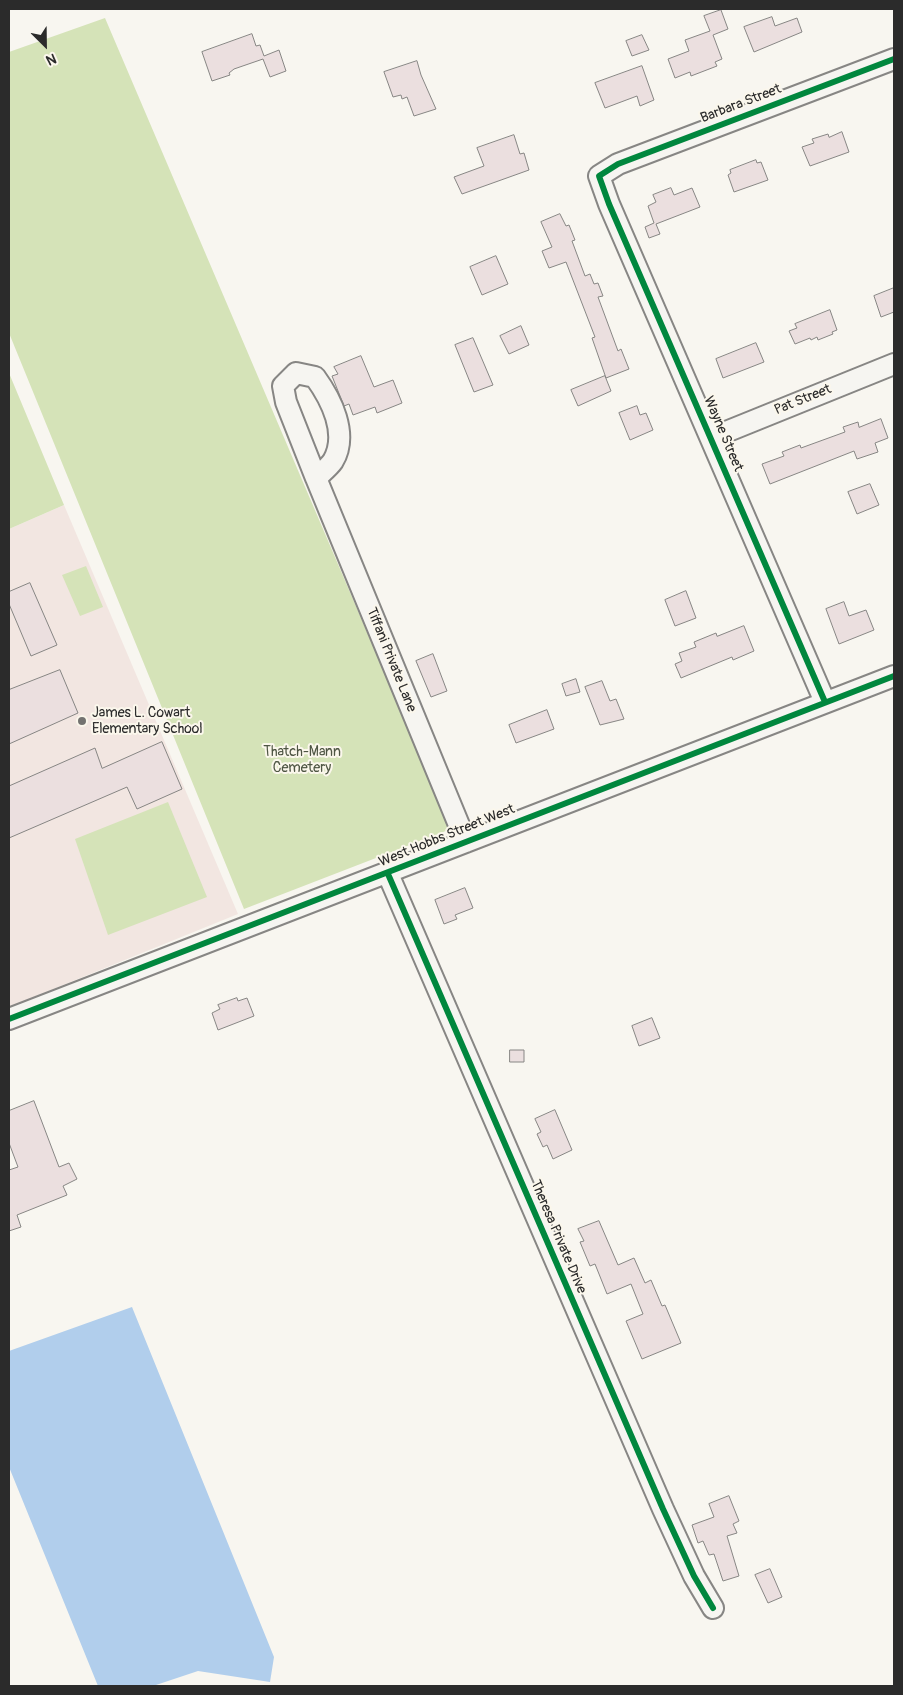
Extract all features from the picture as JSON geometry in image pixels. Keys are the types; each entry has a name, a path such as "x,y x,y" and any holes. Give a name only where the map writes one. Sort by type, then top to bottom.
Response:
{"street":[{"name":"Barbara Street","path":"599,176 618,164 894,59"},
{"name":"Wayne Street","path":"599,176 609,204 825,702"},
{"name":"Pat Street","path":"712,438 894,364"},
{"name":"Tiffani Private Lane","path":"316,478 466,842"},
{"name":"West Hobbs Street West","path":"9,1019 388,874 894,676"},
{"name":"Theresa Private Drive","path":"388,874 663,1509 694,1576 713,1608"}],"shaded area":[{"name":"James L. Cowart Elementary School","path":"64,505 238,914 9,1007 9,529"}],"green space":[{"name":"Thatch-Mann Cemetery","path":"105,18 451,829 244,909 9,333 9,52"},
{"path":"9,373 64,505 9,529"},
{"path":"86,566 103,607 80,616 62,575"},
{"path":"168,802 207,897 108,935 75,839"}],"water":[{"path":"132,1307 274,1657 270,1682 198,1671 153,1686 98,1686 9,1467 9,1351"}],"building":[{"path":"721,10 728,29 713,35 722,59 715,62 717,66 691,76 690,72 675,78 668,59 689,51 685,40 710,31 704,16"},
{"path":"772,17 775,26 797,18 802,32 754,52 744,27"},
{"path":"252,34 256,46 260,45 264,56 279,50 286,71 270,77 263,59 234,69 229,73 230,75 212,81 202,52"},
{"path":"642,35 649,50 632,56 626,41"},
{"path":"417,61 436,109 414,116 407,97 402,99 401,95 393,97 384,72"},
{"path":"642,66 654,100 640,106 637,96 605,108 595,83"},
{"path":"842,132 849,152 810,166 802,147 814,143 812,139 828,134 829,137"},
{"path":"514,135 520,154 524,153 529,170 462,194 454,177 484,166 477,148"},
{"path":"756,160 757,163 761,162 768,180 734,192 728,175 731,173 730,170"},
{"path":"671,188 674,195 692,188 700,207 656,224 660,234 649,238 645,227 654,223 648,206 656,202 653,195"},
{"path":"560,214 566,226 569,225 575,240 572,241 585,276 590,274 594,284 598,283 603,296 598,297 618,351 621,349 629,369 606,378 592,338 595,337 566,262 549,268 542,251 552,247 541,222"},
{"path":"496,256 508,284 482,295 470,267"},
{"path":"894,288 894,312 881,317 874,296"},
{"path":"830,310 837,330 832,332 833,334 818,340 817,337 811,340 810,338 795,344 789,331 797,328 795,324"},
{"path":"521,326 529,345 509,354 500,336"},
{"path":"473,338 493,385 474,392 455,345"},
{"path":"756,343 764,362 723,378 716,359"},
{"path":"361,356 374,387 393,380 402,403 377,413 375,407 353,415 349,404 344,406 332,376 338,374 334,367"},
{"path":"605,376 611,391 578,406 571,390"},
{"path":"637,406 640,415 646,413 653,430 630,440 619,413"},
{"path":"881,419 888,438 875,443 878,452 857,459 854,451 770,484 762,464 784,456 782,452 800,445 801,448 845,432 843,427 858,422 859,427"},
{"path":"870,484 879,505 857,514 848,492"},
{"path":"30,583 57,645 31,656 9,604 9,592"},
{"path":"686,591 696,618 675,626 665,600"},
{"path":"844,602 849,616 866,610 874,630 839,644 826,609"},
{"path":"744,626 754,651 733,660 732,657 681,678 675,664 682,661 679,653 696,647 694,642 716,633 717,636"},
{"path":"433,654 447,691 431,697 416,661"},
{"name":"James L. Cowart Elementary School","path":"60,670 78,713 9,744 9,690"},
{"path":"576,679 580,692 566,696 562,684"},
{"path":"602,681 610,701 616,699 624,719 600,725 585,687"},
{"path":"547,710 554,729 516,743 509,725"},
{"name":"James L. Cowart Elementary School","path":"162,742 182,789 137,809 127,787 9,838 9,786 95,748 102,768"},
{"path":"465,888 473,908 455,915 457,919 444,924 435,900"},
{"path":"237,998 238,1001 247,998 254,1016 218,1030 212,1013 220,1009 218,1005"},
{"path":"652,1018 660,1038 639,1046 632,1026"},
{"path":"510,1050 524,1050 524,1062 510,1062"},
{"path":"34,1101 59,1167 69,1163 77,1179 63,1186 67,1195 17,1215 21,1227 9,1231 9,1170 18,1167 9,1143 9,1111"},
{"path":"555,1110 572,1150 553,1159 547,1145 543,1147 537,1134 541,1132 535,1119"},
{"path":"599,1221 618,1265 634,1258 645,1283 651,1280 662,1306 665,1305 681,1343 642,1359 626,1321 643,1314 631,1284 607,1294 595,1264 590,1266 580,1242 584,1241 578,1229"},
{"path":"729,1496 739,1521 733,1524 737,1533 727,1536 739,1576 723,1581 714,1554 709,1555 703,1541 698,1543 692,1525 714,1517 709,1504"},
{"path":"770,1569 782,1597 768,1603 755,1575"}],"cycle path":[{"path":"825,702 609,204 599,176 618,164 894,59"},
{"path":"9,1019 894,676"},
{"path":"388,874 663,1509 694,1576 713,1608"}],"place":[{"name":"James L. Cowart Elementary School","path":"82,721"}]}
